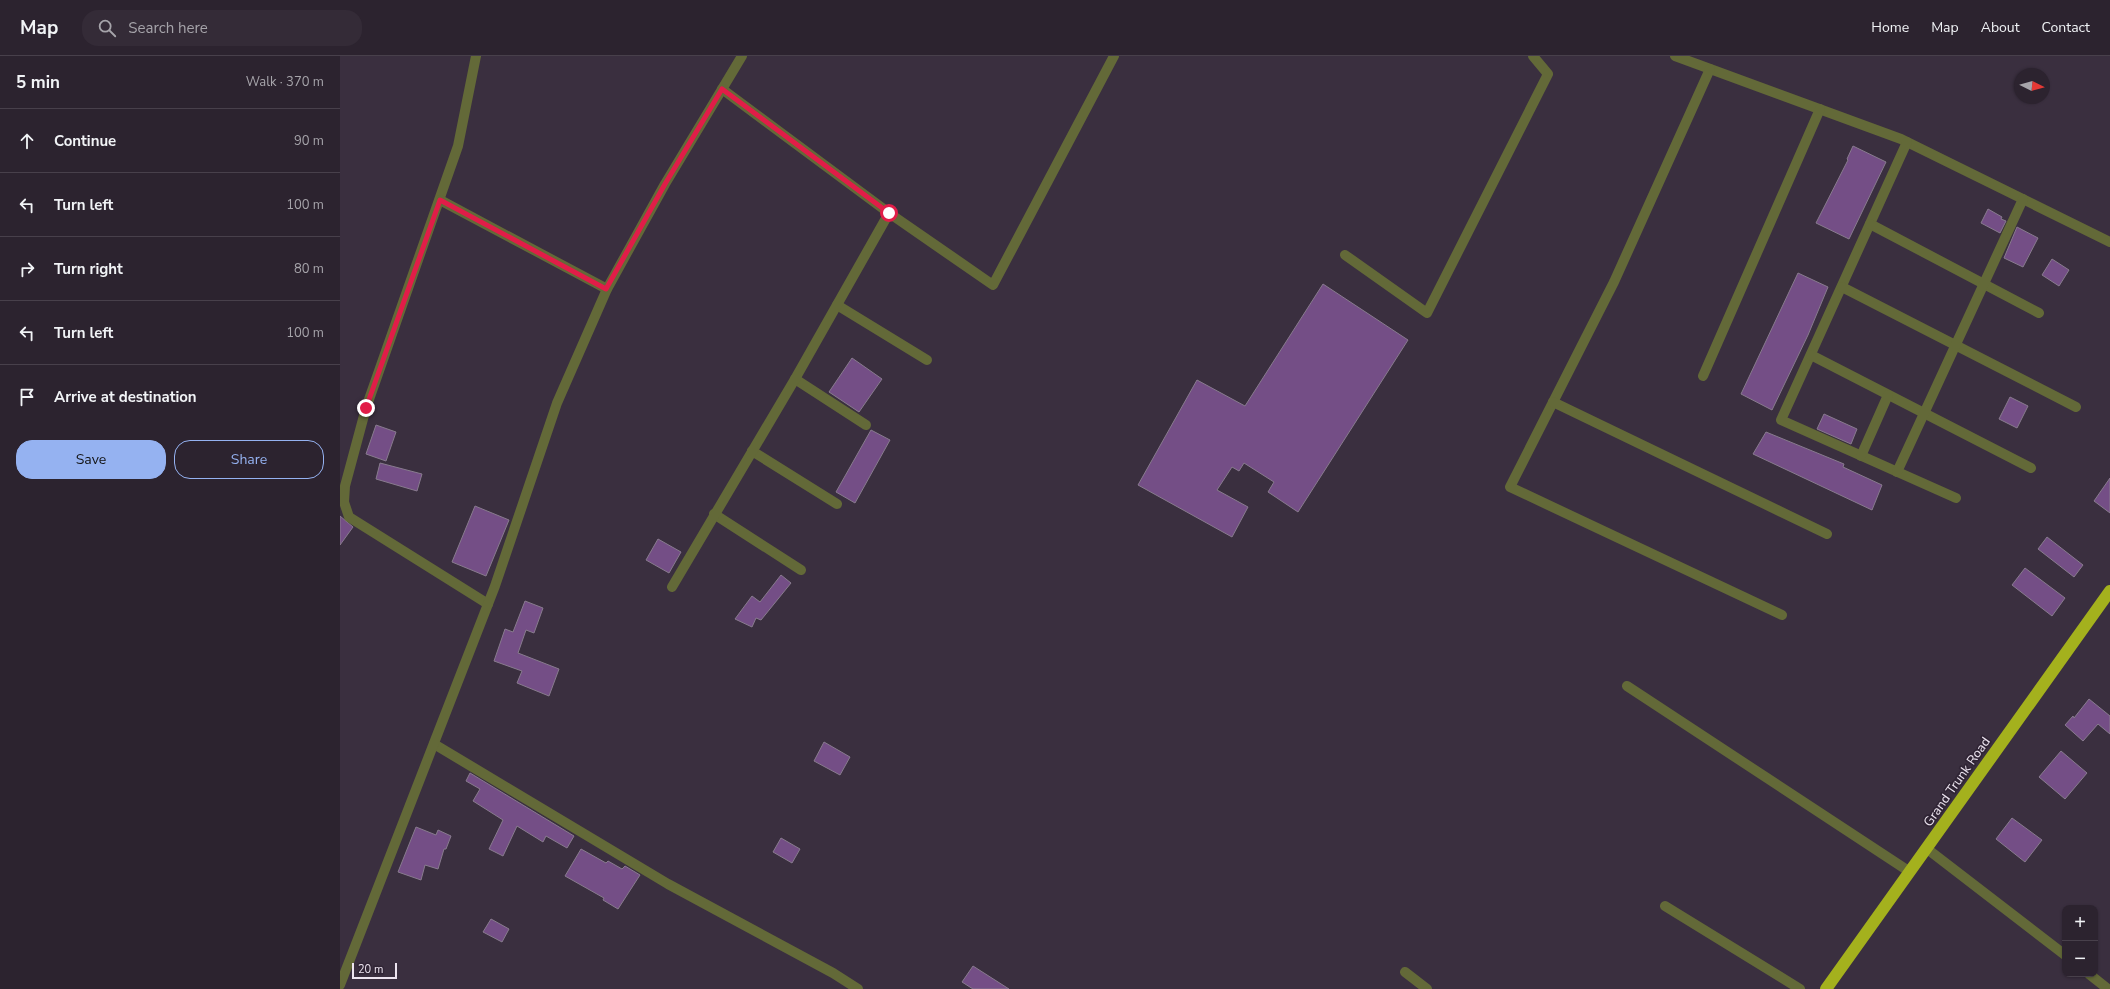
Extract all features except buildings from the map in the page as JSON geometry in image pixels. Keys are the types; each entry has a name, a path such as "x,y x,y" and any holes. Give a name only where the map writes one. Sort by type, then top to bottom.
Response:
{"highway":[{"name":"Grand Trunk Road","path":"1826,989 2110,591"}],"street":[{"path":"476,56 458,146 366,408 345,486 344,502 348,517 488,604"},
{"path":"340,985 488,604 557,403 606,289 665,184 742,56"},
{"path":"722,89 889,213 993,285 1114,56"},
{"path":"1345,255 1427,313 1548,74 1533,56"},
{"path":"1675,56 1907,142 2110,242"},
{"path":"1710,69 1614,282 1510,486 1782,615"},
{"path":"1704,376 1820,109"},
{"path":"1907,142 1781,420 1956,498"},
{"path":"1897,472 2022,199"},
{"path":"440,200 606,289"},
{"path":"672,587 714,514 796,379 889,213"},
{"path":"1870,224 2039,313"},
{"path":"1842,287 2076,407"},
{"path":"837,305 926,360"},
{"path":"1811,355 2031,468"},
{"path":"796,379 866,425"},
{"path":"1861,456 1888,395"},
{"path":"1553,402 1827,534"},
{"path":"752,451 837,504"},
{"path":"714,514 801,570"},
{"path":"1627,686 1910,872"},
{"path":"434,744 668,884 833,973 858,989"},
{"path":"1926,848 2062,953"},
{"path":"1665,906 1800,989"},
{"path":"1405,972 1427,989"},
{"path":"2096,985 2108,989"}],"route":[{"path":"366,408 440,200 606,289 665,184 722,89 889,213"}]}
